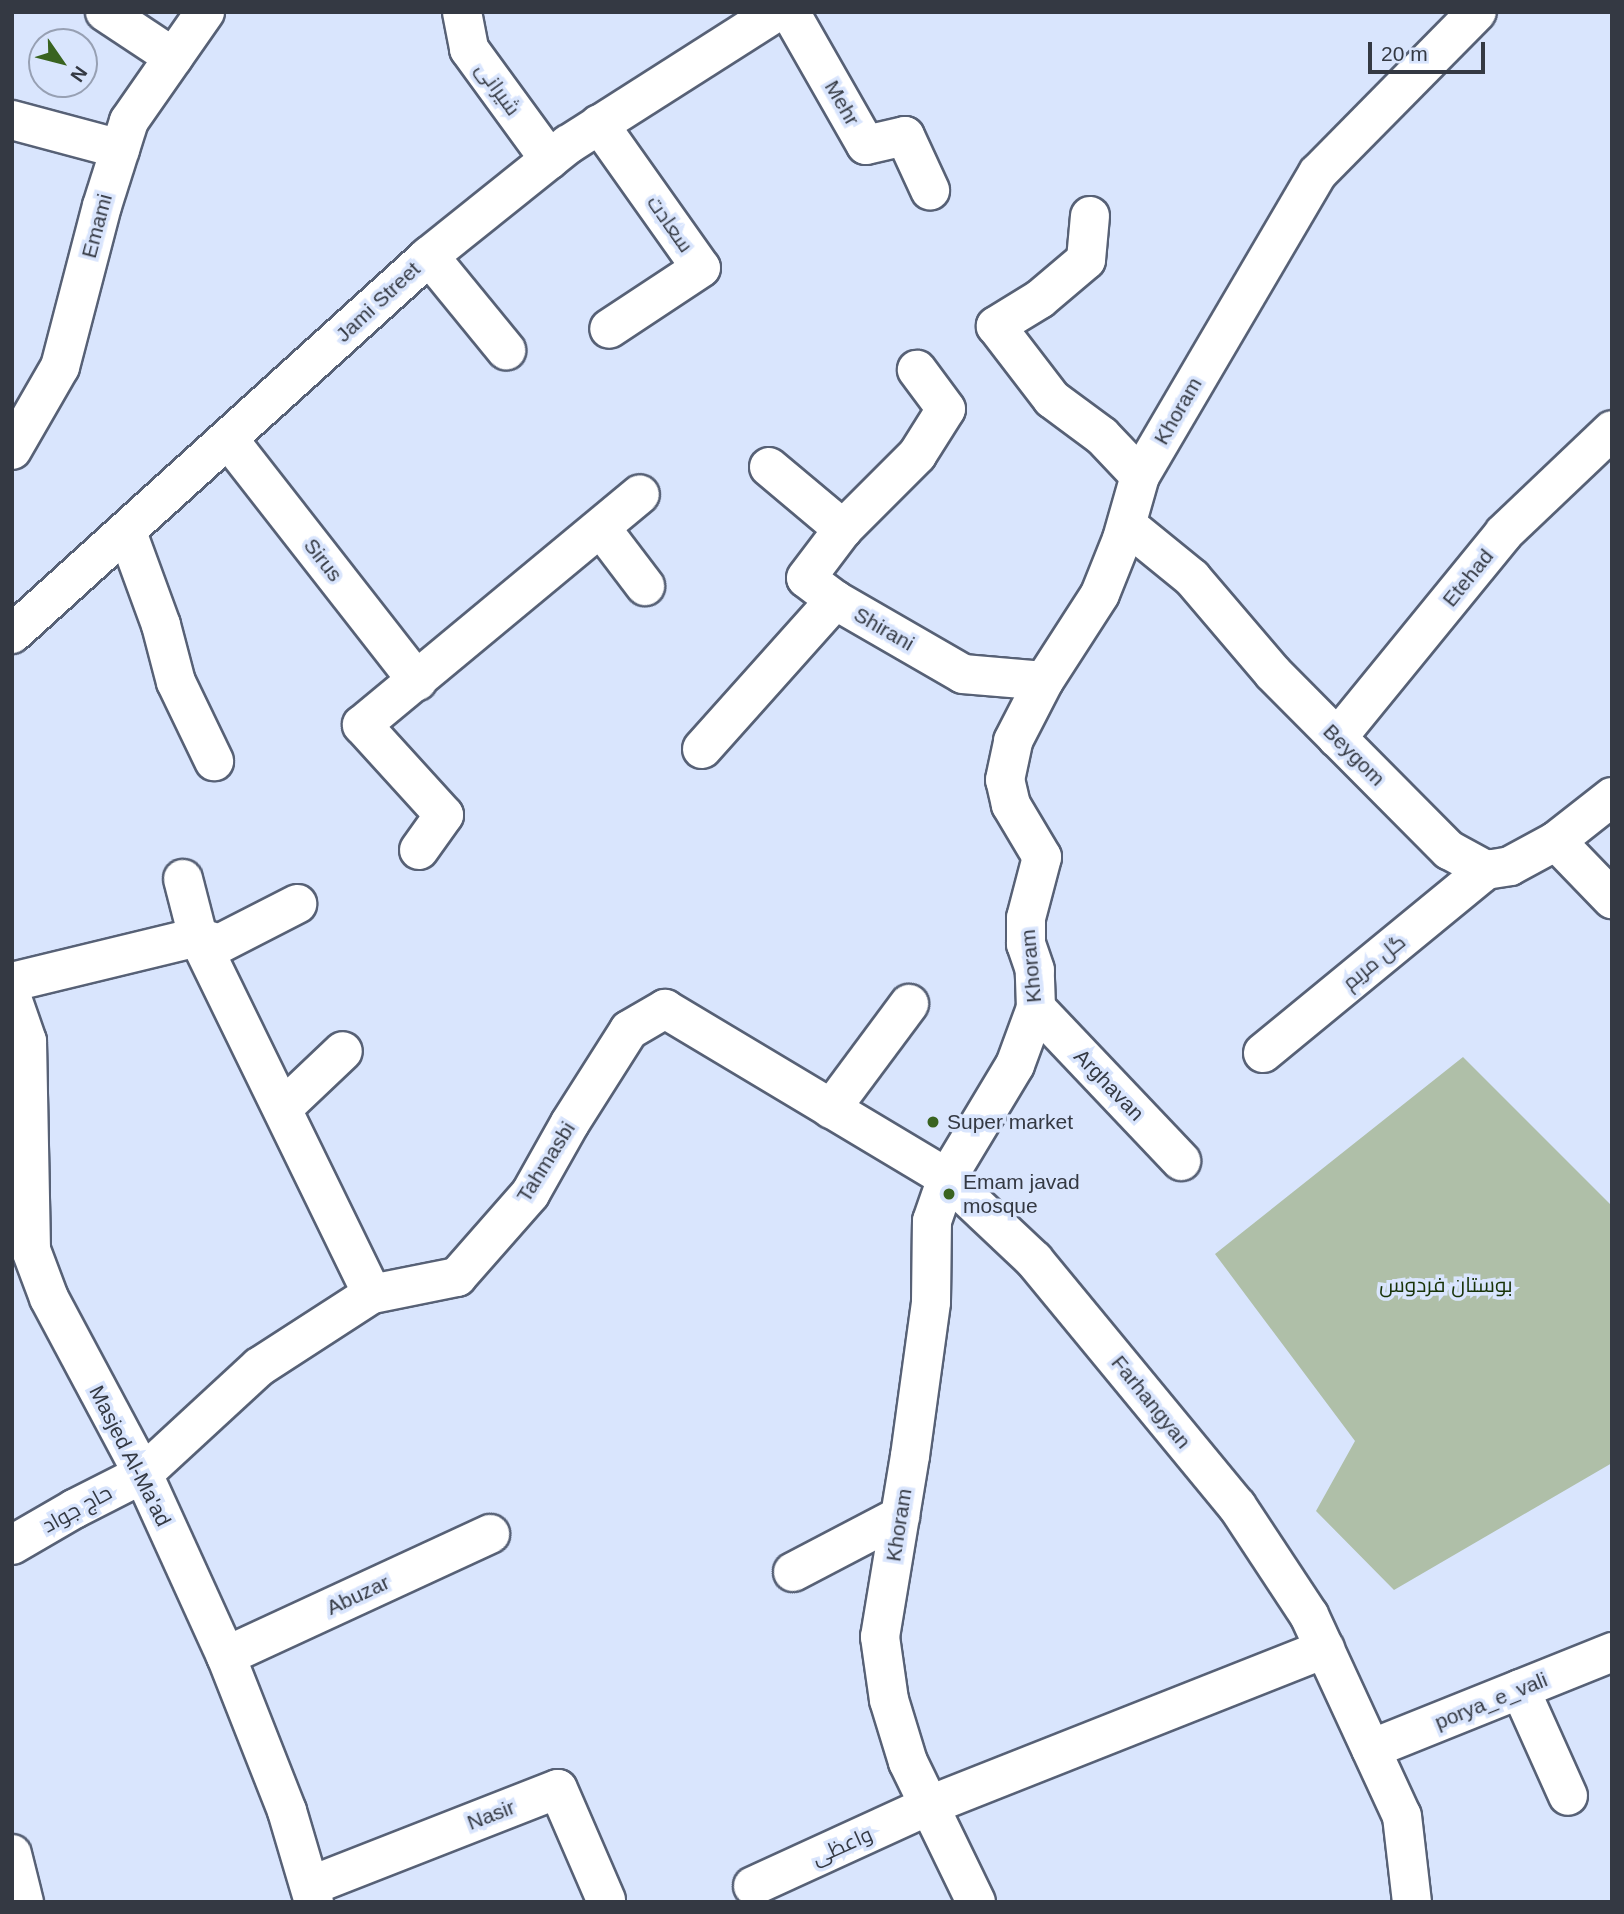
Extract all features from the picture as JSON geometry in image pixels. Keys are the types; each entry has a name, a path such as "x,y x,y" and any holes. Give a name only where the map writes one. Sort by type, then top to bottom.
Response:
{"street":[{"path":"105,12 173,57"},
{"name":"Emami","path":"12,450 60,367 129,121 205,12"},
{"name":"شیرانی","path":"462,12 469,49 550,160"},
{"name":"Jami Street","path":"12,634 127,533 429,256 599,124 776,12"},
{"name":"Mehr","path":"790,12 866,145 905,136 930,190"},
{"name":"Khoram","path":"976,1902 908,1762 889,1700 880,1637 931,1302 932,1221 947,1178 1016,1066 1036,1009 1035,970 1026,944 1026,918 1042,858 1011,805 1005,780 1013,741 1044,681 1100,594 1127,525 1140,476 1318,173 1477,12"},
{"path":"12,120 120,149"},
{"name":"سعادت","path":"599,124 701,268 609,329"},
{"path":"1090,216 1086,260 1040,299 996,326 1052,399 1102,436 1140,476"},
{"path":"429,256 506,350"},
{"path":"835,600 807,578 843,529 917,455 946,409 917,370"},
{"name":"Etehad","path":"1337,738 1504,533 1612,430"},
{"name":"Sirus","path":"229,440 417,681"},
{"path":"769,467 843,529"},
{"path":"419,850 444,815 362,725 640,494"},
{"name":"Beygom","path":"1127,525 1192,578 1273,673 1449,850 1486,870"},
{"path":"601,528 645,586"},
{"path":"127,533 161,625 176,682 214,761"},
{"name":"Shirani","path":"702,749 835,600 878,628 963,674 1044,681"},
{"path":"1486,870 1510,866 1556,841 1612,797"},
{"path":"1556,841 1612,899"},
{"name":"گل مریم","path":"1262,1054 1486,870"},
{"path":"183,879 198,937 284,1107 372,1294"},
{"path":"12,982 198,937 219,944 297,904"},
{"name":"Masjed Al-Ma'ad","path":"12,998 27,1041 31,1250 48,1298 143,1474 226,1656 288,1811 312,1894"},
{"path":"831,1109 909,1004"},
{"name":"Tahmasbi","path":"143,1474 258,1367 372,1294 457,1277 530,1194 570,1123 629,1030 665,1009 947,1178"},
{"name":"Arghavan","path":"1036,1009 1181,1161"},
{"path":"284,1107 343,1051"},
{"name":"Farhangyan","path":"947,1178 1034,1260 1237,1507 1309,1615 1402,1816 1412,1902"},
{"name":"حاج جواد","path":"12,1545 74,1509 143,1474"},
{"path":"793,1573 900,1516"},
{"name":"Abuzar","path":"226,1656 490,1534"},
{"path":"930,1805 1325,1649"},
{"name":"porya_e_vali","path":"1371,1749 1520,1689 1609,1661"},
{"path":"1520,1689 1568,1796"},
{"name":"Nasir","path":"312,1894 558,1788 606,1900"},
{"name":"واعظی","path":"753,1886 930,1805"},
{"path":"12,1854 24,1902"}],"green space":[{"name":"بوستان فردوس","path":"1463,1057 1612,1206 1612,1463 1394,1590 1316,1511 1355,1441 1215,1254"}],"place":[{"name":"Super market","path":"933,1122"},
{"name":"Emam javad mosque","path":"949,1194"}]}
